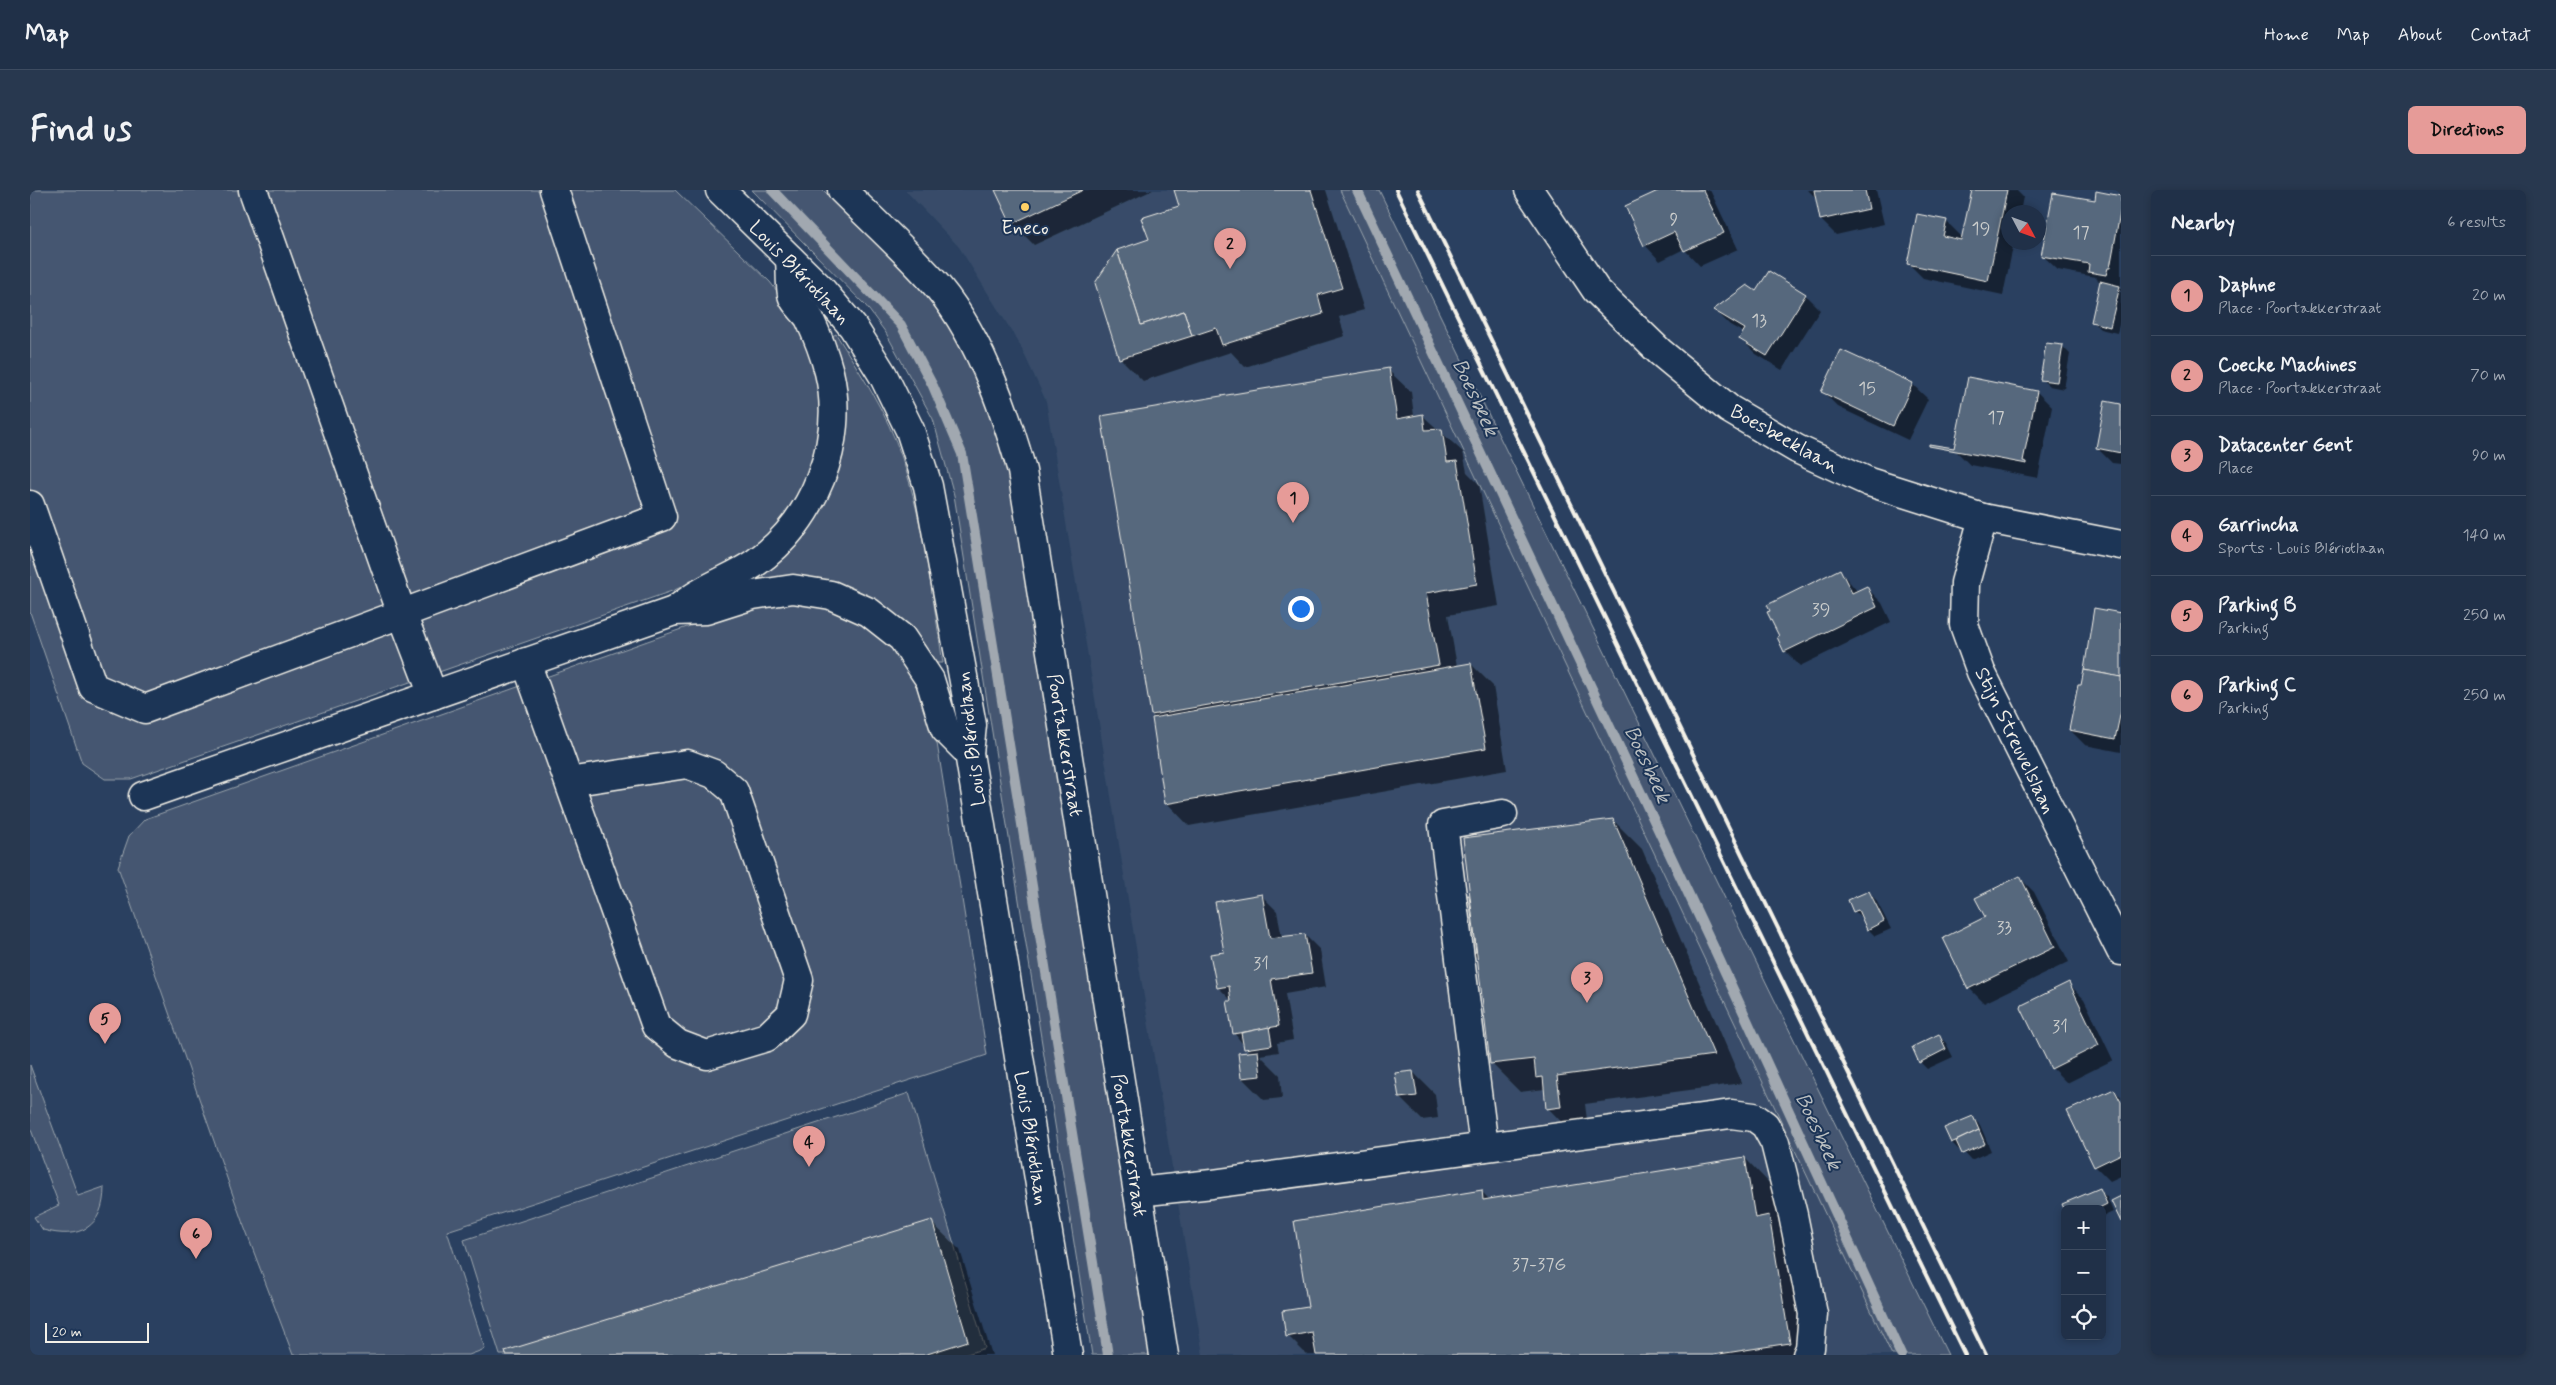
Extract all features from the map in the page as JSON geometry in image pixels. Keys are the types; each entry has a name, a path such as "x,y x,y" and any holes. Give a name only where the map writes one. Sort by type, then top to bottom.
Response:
{"street":[{"path":"253,190 402,614 433,695"},
{"path":"30,504 93,687 145,709 662,518 554,190"},
{"name":"Louis Blériotlaan","path":"720,190 820,288 853,327 883,374 910,430 928,486 972,725 968,753 1068,1355"},
{"name":"Poortakkerstraat","path":"842,190 932,280 955,310 981,357 1010,426 1022,471 1164,1355"},
{"name":"Boesbeeklaan","path":"1534,192 1596,290 1660,352 1729,409 1797,449 1870,482 1983,518 2121,545"},
{"path":"143,796 674,611 700,593 755,563 788,535 812,499 825,467 832,432 833,404 829,373 820,342 808,317 792,296 790,259"},
{"name":"Stijn Streuvelslaan","path":"1983,518 1965,583 1964,625 1980,672 2121,951"},
{"path":"674,611 706,610 753,596 793,589 831,595 869,612 902,638 930,680 946,729 968,753"},
{"path":"526,662 656,1026 678,1044 707,1055 767,1037 791,1014 799,980 734,791 714,774 687,764 569,782"},
{"path":"1484,1147 1444,825 1503,814"},
{"path":"1138,1192 1212,1184 1730,1114 1754,1116 1764,1125 1775,1143 1793,1215 1813,1314 1810,1348 1807,1355"}],"shaded area":[{"path":"30,190 675,190 770,282 797,317 818,375 820,429 807,478 774,532 738,563 672,591 131,779 105,779 82,763 30,612"},
{"path":"752,190 823,190 896,262 924,292 959,344 978,382 1008,462 1152,1355 1092,1355 954,495 933,419 886,333 866,306"},
{"path":"905,190 1340,190 1892,1355 1203,1355 1046,401 1019,343 959,247"},
{"path":"1340,190 1379,190 1948,1355 1892,1355"},
{"path":"836,334 864,379 889,425 902,458 922,534 943,663 936,663 914,632 788,578 757,579 790,553 813,522 834,475 830,337"},
{"path":"801,600 843,611 884,638 913,668 936,737 987,1055 447,1231 485,1349 469,1355 293,1355 242,1221 118,867 129,836 145,819 752,604"},
{"path":"30,1065 78,1196 104,1187 100,1212 87,1228 78,1232 56,1233 43,1230 34,1217 59,1205 30,1127"},
{"path":"909,1093 985,1348 964,1355 500,1355 464,1240"}],"building":[{"name":"Eneco","path":"995,190 1083,190 1011,224"},
{"path":"1174,190 1311,190 1342,288 1318,295 1323,314 1222,345 1216,328 1192,336 1184,311 1141,325 1117,250 1149,239 1141,218 1179,206"},
{"path":"1660,190 1703,190 1724,233 1684,251 1674,232 1644,246 1625,206"},
{"path":"1814,190 1865,190 1869,209 1820,220"},
{"path":"1972,190 2007,190 2004,205 2001,205 2001,219 1988,281 1907,264 1917,214 1947,220 1943,236 1961,240"},
{"path":"2096,191 2121,196 2121,208 2110,268 2108,268 2106,275 2088,272 2089,264 2041,256 2042,250 2046,250 2046,230 2053,193 2095,200"},
{"path":"1117,250 1141,325 1184,311 1192,336 1119,359 1095,283"},
{"path":"1769,271 1806,294 1767,356 1739,339 1745,329 1713,310 1747,285 1756,291"},
{"path":"2100,281 2120,286 2110,327 2091,322"},
{"path":"2046,343 2063,345 2057,382 2040,380"},
{"path":"1841,350 1913,383 1893,426 1821,392"},
{"path":"1389,368 1397,419 1423,414 1425,430 1442,429 1447,462 1457,461 1477,584 1426,593 1439,665 1151,715 1101,416"},
{"path":"1968,377 2037,391 2023,461 2027,462 2027,464 1929,446 1929,444 1954,448"},
{"path":"2105,401 2121,404 2121,453 2096,448"},
{"path":"1840,569 1852,593 1867,586 1877,607 1784,652 1777,637 1779,636 1767,612 1770,611 1767,605"},
{"path":"2094,608 2121,613 2121,677 2084,670"},
{"path":"1471,663 1486,748 1165,804 1152,718"},
{"path":"2084,670 2121,677 2121,711 2115,739 2069,730 2078,685 2081,685"},
{"path":"1613,819 1714,1055 1557,1076 1561,1107 1546,1109 1543,1077 1536,1078 1534,1059 1490,1064 1463,838"},
{"path":"2020,876 2055,947 1968,989 1943,938 1985,917 1975,898"},
{"path":"1869,891 1884,921 1867,930 1858,910 1853,912 1848,900"},
{"path":"1262,894 1270,938 1305,934 1312,973 1271,979 1279,1026 1233,1034 1227,1001 1231,1001 1229,986 1217,988 1210,954 1224,952 1215,902"},
{"path":"1469,895 1476,952 1470,953 1462,896"},
{"path":"2069,982 2099,1045 2051,1069 2021,1008 2022,1005"},
{"path":"1269,1027 1272,1045 1244,1049 1241,1033"},
{"path":"1939,1034 1946,1049 1919,1063 1912,1047"},
{"path":"1258,1051 1261,1076 1241,1078 1238,1053"},
{"path":"1413,1071 1417,1096 1399,1098 1395,1073"},
{"path":"2114,1089 2121,1102 2121,1154 2094,1167 2067,1111"},
{"path":"1973,1116 1979,1130 1951,1143 1944,1128"},
{"path":"1979,1130 1985,1144 1962,1154 1956,1141"},
{"path":"1745,1157 1755,1218 1769,1215 1790,1343 1713,1355 1316,1355 1312,1332 1286,1337 1282,1311 1308,1307 1294,1221 1482,1190 1483,1200"},
{"path":"2100,1188 2107,1204 2062,1205"},
{"path":"2121,1196 2121,1222 2111,1201"},
{"path":"932,1220 968,1341 924,1355 506,1355 505,1351"}],"waterway":[{"path":"772,190 901,325 933,386 962,454 1108,1355"},
{"name":"Boesbeek","path":"1357,190 1714,948 1901,1355"}],"railway":[{"path":"1396,190 1965,1355"},
{"path":"1418,190 1986,1355"}],"place":[{"name":"Eneco","path":"1025,207"},
{"name":"Coecke Machines","path":"1230,269"},
{"name":"Daphne","path":"1293,523"},
{"name":"Datacenter Gent","path":"1587,1003"},
{"name":"Parking B","path":"105,1044"},
{"name":"Garrincha","path":"809,1167"},
{"name":"Parking C","path":"196,1259"}]}
